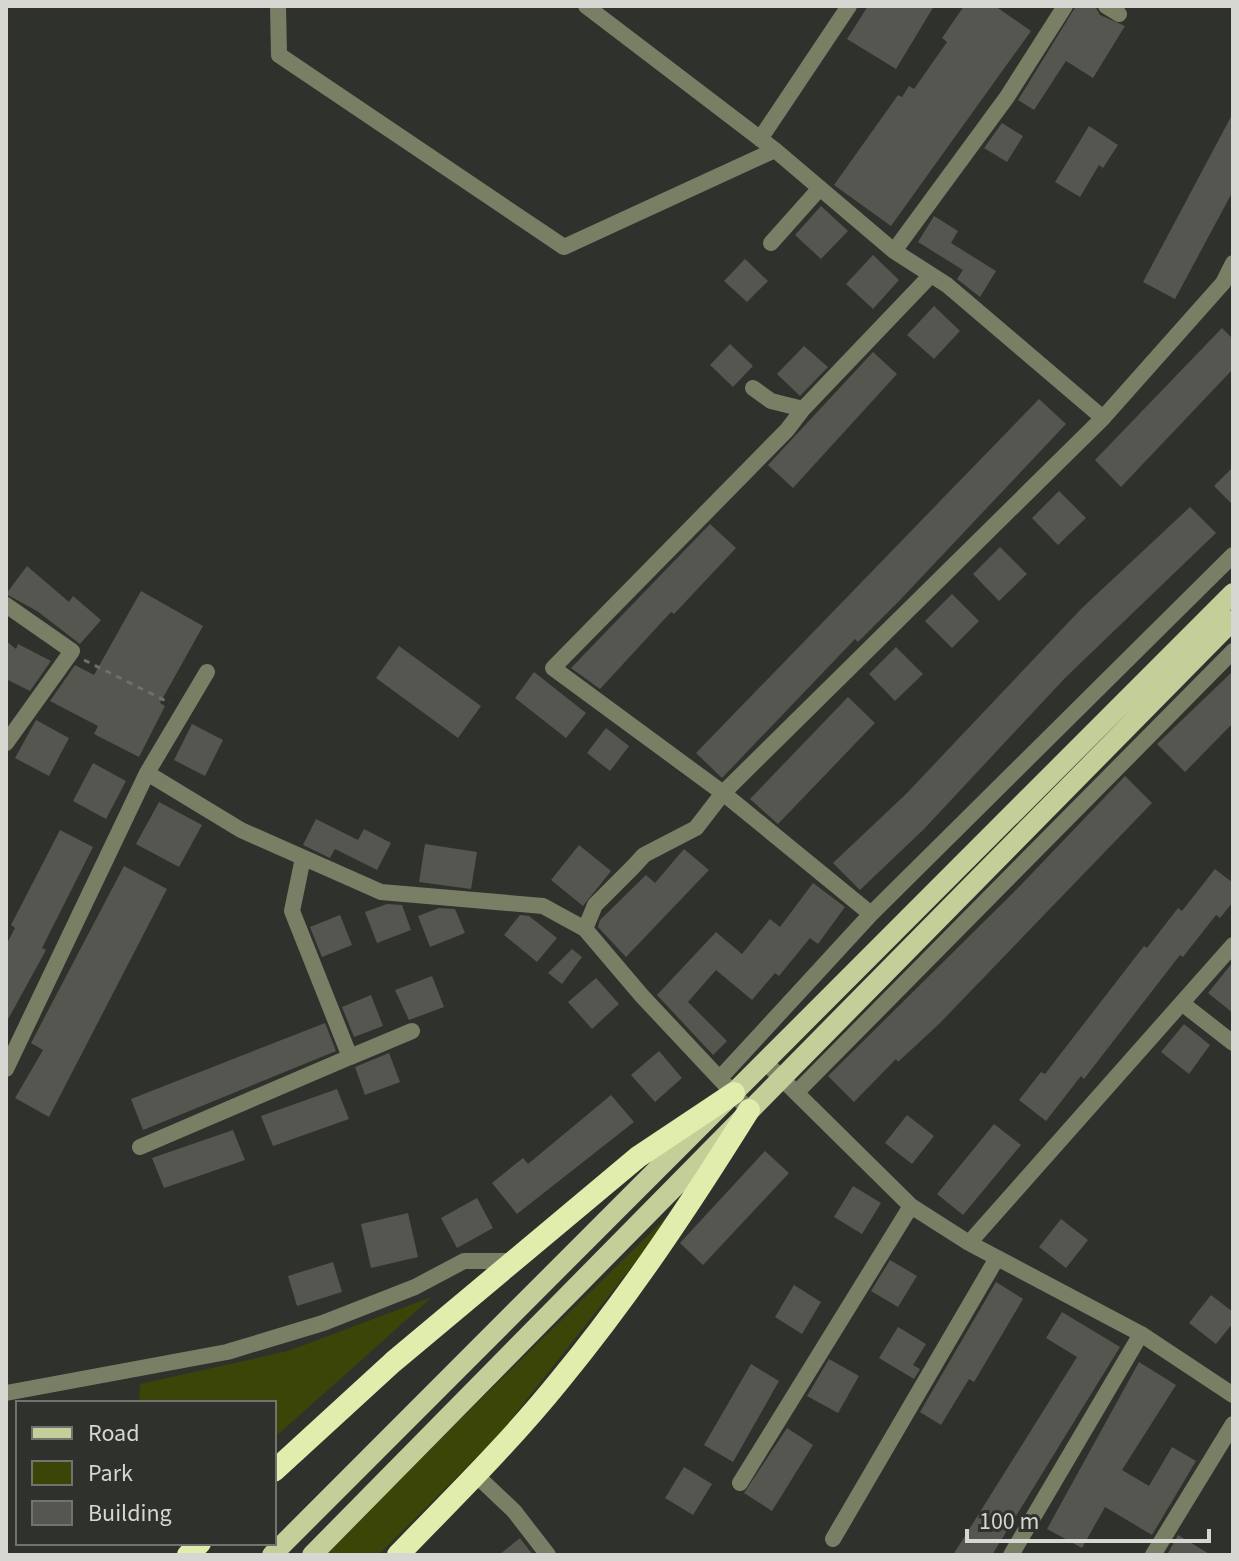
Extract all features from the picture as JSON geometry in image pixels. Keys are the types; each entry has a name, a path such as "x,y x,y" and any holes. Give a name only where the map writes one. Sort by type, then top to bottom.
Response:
{"highway":[{"path":"276,1469 393,1362 638,1157 734,1094"},
{"path":"398,1555 476,1475 588,1344 692,1202 734,1094"}],"main road":[{"path":"272,1555 1233,593"},
{"path":"312,1555 734,1094 781,1077 1233,620"}],"street":[{"path":"278,6 279,55 564,247 775,150"},
{"path":"586,6 775,150 894,251 931,275 1103,418"},
{"path":"760,139 849,6"},
{"path":"894,251 1007,97 1065,6"},
{"path":"771,243 820,188"},
{"path":"585,929 595,905 639,861 696,828 723,793 1103,418 1228,289 1233,263"},
{"path":"871,914 723,793 553,668 787,430 803,409 931,275"},
{"path":"753,388 771,401 803,409"},
{"path":"147,773 241,830 381,892 543,906 585,929 642,996 734,1094 871,914 1233,555"},
{"path":"6,605 69,648 72,654 6,743"},
{"path":"797,1092 1233,651"},
{"path":"6,1069 10,1046 147,773 207,672"},
{"path":"303,858 292,911 350,1057"},
{"path":"969,1243 1233,945"},
{"path":"1183,1004 1233,1043"},
{"path":"140,1147 412,1031"},
{"path":"765,1062 911,1206 969,1243 1141,1334 1233,1395"},
{"path":"740,1483 911,1206"},
{"path":"833,1539 997,1258"},
{"path":"6,1393 227,1352 323,1323 415,1287 464,1261 515,1261"},
{"path":"1011,1555 1141,1334"},
{"path":"1153,1555 1233,1424"},
{"path":"476,1475 514,1511 548,1555"}],"path":[{"path":"72,654 185,710"}],"green space":[{"path":"686,1198 498,1436 378,1555 322,1555"},
{"path":"432,1297 276,1436 276,1401 139,1401 140,1384 288,1351"}],"building":[{"path":"868,6 934,6 896,69 847,39"},
{"path":"964,6 995,6 1031,31 891,226 834,185 898,95 902,97 909,86 914,89 947,42 942,38"},
{"path":"1076,6 1095,6 1100,15 1125,26 1093,78 1066,61 1034,110 1018,100"},
{"path":"1233,113 1233,191 1175,299 1143,282"},
{"path":"1002,123 1023,136 1007,162 984,148"},
{"path":"1089,126 1118,145 1103,168 1099,165 1080,197 1055,182"},
{"path":"821,206 848,231 821,259 795,235"},
{"path":"934,216 958,231 951,243 996,271 980,297 957,279 963,270 918,242"},
{"path":"873,255 899,280 873,309 846,284"},
{"path":"745,259 768,281 747,302 724,281"},
{"path":"934,306 960,331 934,359 907,335"},
{"path":"1222,328 1233,339 1233,369 1121,487 1095,460"},
{"path":"730,344 753,366 733,387 710,365"},
{"path":"804,346 828,367 800,396 777,374"},
{"path":"873,352 897,374 793,488 768,465"},
{"path":"1039,399 1066,424 900,600 858,642 855,639 722,778 696,753"},
{"path":"1233,467 1233,505 1214,486"},
{"path":"1059,491 1086,518 1058,545 1032,518"},
{"path":"1190,507 1216,533 1065,678 924,829 860,890 833,863 906,794 1082,608"},
{"path":"710,524 736,548 674,614 671,612 600,689 571,668"},
{"path":"1000,547 1027,574 999,601 973,574"},
{"path":"27,566 69,602 73,596 101,620 80,644 37,611 6,594"},
{"path":"141,591 203,626 160,703 165,706 139,757 94,734 98,726 50,701 75,665 94,675"},
{"path":"952,594 979,621 952,648 925,621"},
{"path":"6,641 16,649 18,644 51,661 30,691 6,679"},
{"path":"399,646 481,706 458,738 376,678"},
{"path":"896,647 923,674 895,701 869,674"},
{"path":"1233,671 1233,723 1185,772 1157,744"},
{"path":"534,672 586,713 566,738 515,698"},
{"path":"848,697 875,723 778,824 750,799"},
{"path":"36,720 69,738 49,776 15,758"},
{"path":"192,724 223,740 205,776 174,760"},
{"path":"606,728 629,746 610,771 587,753"},
{"path":"93,763 126,781 106,819 73,801"},
{"path":"1125,776 1152,803 939,1024 898,1062 896,1059 854,1102 828,1076 1017,889"},
{"path":"159,802 202,825 179,867 136,844"},
{"path":"316,819 358,840 364,829 391,843 377,870 335,849 330,858 303,845"},
{"path":"60,830 93,847 42,948 46,950 6,1023 6,945 15,928 11,925"},
{"path":"425,844 477,852 471,889 419,882"},
{"path":"579,845 611,871 583,906 551,880"},
{"path":"684,849 709,870 626,957 598,927 600,920 646,875 655,883"},
{"path":"124,866 167,889 49,1117 15,1098 43,1050 31,1043"},
{"path":"1215,869 1233,883 1233,902 1220,918 1216,915 1183,957 1180,955 1084,1079 1081,1076 1046,1121 1019,1100 1041,1072 1045,1074 1144,946 1147,948 1178,908 1182,911"},
{"path":"813,883 845,907 818,944 810,938 779,976 775,973 752,1000 716,970 688,1002 727,1041 713,1055 657,995 716,932 742,954 770,919 780,927"},
{"path":"387,904 402,905 411,930 377,943 365,912"},
{"path":"439,908 455,909 465,933 430,947 418,916"},
{"path":"340,915 352,945 322,957 310,927"},
{"path":"520,915 529,916 557,938 537,962 504,935"},
{"path":"572,949 582,957 562,984 548,973"},
{"path":"1233,962 1233,1013 1208,993"},
{"path":"432,976 444,1007 409,1020 395,990"},
{"path":"596,978 619,1004 592,1029 568,1002"},
{"path":"371,995 383,1026 354,1037 342,1007"},
{"path":"325,1023 336,1051 143,1130 131,1099"},
{"path":"1184,1024 1210,1045 1189,1074 1161,1052"},
{"path":"659,1051 682,1078 655,1102 631,1075"},
{"path":"389,1053 400,1082 365,1095 355,1067"},
{"path":"337,1089 349,1119 273,1146 261,1116"},
{"path":"611,1095 634,1122 517,1214 492,1183 523,1158 528,1164"},
{"path":"907,1115 934,1136 912,1164 885,1143"},
{"path":"994,1124 1021,1145 963,1215 937,1194"},
{"path":"233,1130 245,1160 164,1188 152,1158"},
{"path":"765,1151 789,1173 703,1265 680,1243"},
{"path":"853,1186 881,1203 862,1234 834,1217"},
{"path":"477,1198 493,1228 457,1248 441,1218"},
{"path":"408,1213 418,1257 371,1268 361,1224"},
{"path":"1061,1219 1088,1240 1066,1268 1039,1247"},
{"path":"890,1260 917,1276 898,1307 871,1291"},
{"path":"333,1262 342,1292 297,1306 288,1276"},
{"path":"996,1282 1023,1299 974,1382 969,1379 941,1425 920,1412"},
{"path":"794,1285 821,1302 802,1334 775,1317"},
{"path":"1211,1295 1233,1312 1233,1323 1216,1344 1189,1323"},
{"path":"1062,1312 1120,1347 992,1555 953,1555 1077,1357 1046,1338"},
{"path":"898,1327 926,1344 913,1365 920,1369 914,1379 879,1358"},
{"path":"829,1359 859,1376 838,1413 807,1396"},
{"path":"1139,1362 1176,1385 1122,1470 1149,1486 1172,1447 1196,1461 1152,1535 1105,1507 1082,1548 1047,1529"},
{"path":"751,1364 779,1381 733,1462 704,1445"},
{"path":"787,1428 813,1445 772,1511 744,1493"},
{"path":"684,1467 712,1484 693,1515 665,1498"},
{"path":"1178,1535 1211,1555 1167,1555"},
{"path":"520,1538 533,1555 499,1555"}]}
